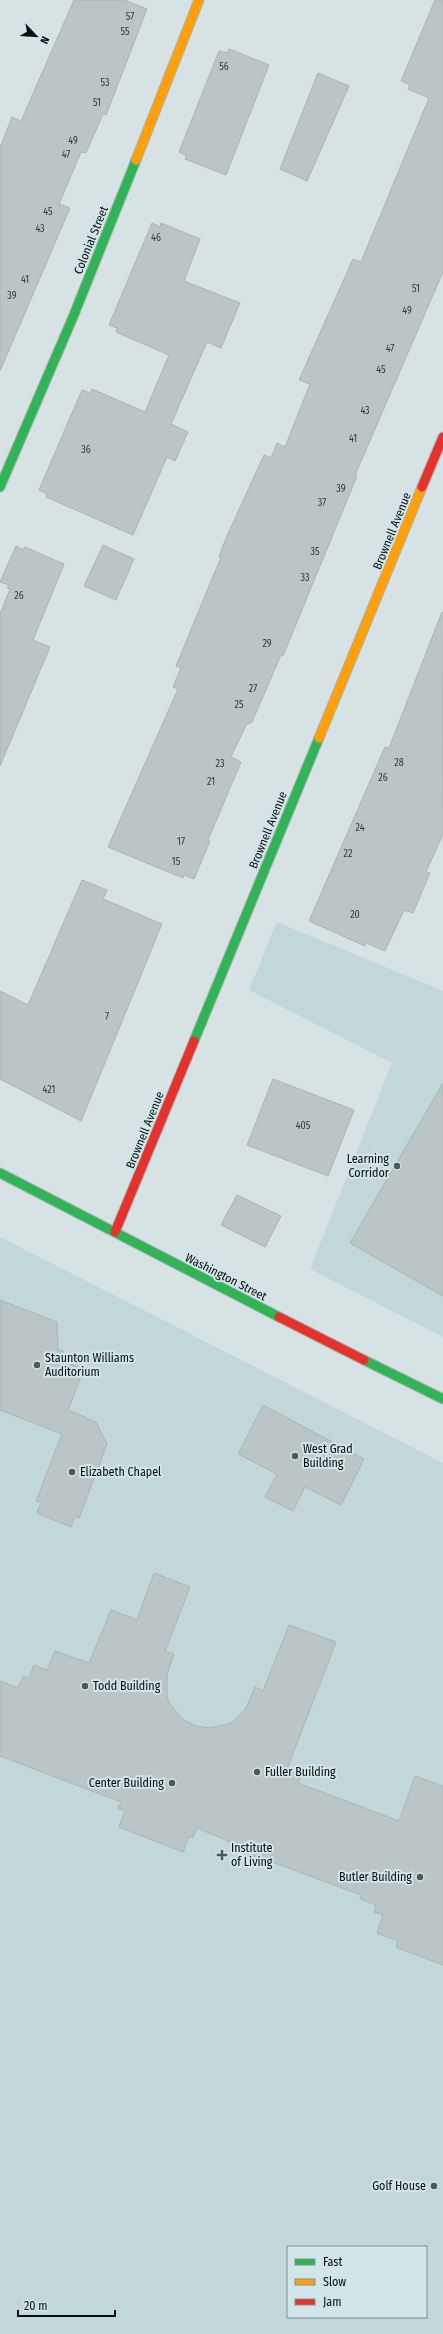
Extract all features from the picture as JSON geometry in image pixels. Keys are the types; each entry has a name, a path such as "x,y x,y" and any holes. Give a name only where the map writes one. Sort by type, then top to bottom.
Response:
{"street":[{"name":"Colonial Street","path":"0,487 76,310 199,0"},
{"name":"Brownell Avenue","path":"115,1232 443,437"},
{"name":"Washington Street","path":"0,1173 240,1298 443,1399"}],"shaded area":[{"name":"Learning Corridor","path":"277,922 443,991 443,1337 310,1269 392,1063 249,990"},
{"name":"Institute of Living","path":"0,1237 443,1463 443,2334 0,2334"}],"building":[{"path":"74,0 124,0 147,9 106,115 103,114 86,153 81,152 59,204 70,208 0,371 0,148 12,117 21,121"},
{"path":"435,0 443,0 443,272 355,475 357,476 283,656 281,655 252,722 246,725 231,757 241,762 208,840 210,841 194,879 184,875 183,878 108,847 178,689 173,687 181,668 176,666 221,557 219,557 226,538 264,455 271,458 277,443 285,447 310,384 299,380 353,259 361,262 429,98 408,89 410,85 401,81"},
{"path":"229,49 269,65 226,175 185,159 187,156 179,152 219,51 227,53"},
{"path":"318,73 349,86 307,181 280,169"},
{"path":"152,223 160,227 161,223 200,239 184,281 240,303 221,348 207,342 171,424 188,432 175,461 167,457 133,535 46,497 47,494 39,490 82,390 90,393 92,389 145,412 169,355 116,332 117,328 109,325"},
{"path":"103,545 134,559 116,600 84,586"},
{"path":"16,546 23,550 25,547 64,564 33,640 50,647 0,766 0,614 10,589 7,588 9,585 0,582"},
{"path":"442,612 443,834 426,872 430,873 413,913 404,910 385,951 366,943 365,946 309,921 385,747 389,748"},
{"path":"82,880 107,890 103,899 162,924 81,1121 0,1079 0,991 28,1005"},
{"path":"273,1079 354,1110 328,1176 247,1145"},
{"path":"443,1083 443,1296 350,1243"},
{"path":"237,1195 281,1216 265,1247 221,1225"},
{"path":"0,1300 57,1322 58,1350 63,1351 63,1361 84,1369 68,1410 96,1422 107,1444 79,1518 75,1516 71,1527 37,1513 41,1503 36,1501 62,1434 0,1410"},
{"name":"West Grad Building","path":"263,1405 364,1459 341,1505 305,1487 293,1511 265,1497 277,1474 238,1454"},
{"path":"154,1573 190,1587 165,1651 174,1654 167,1674 167,1696 170,1704 182,1719 196,1726 210,1728 232,1723 246,1708 255,1687 263,1691 289,1625 336,1642 287,1769 301,1775 298,1783 399,1821 415,1776 443,1786 443,1965 396,1947 398,1941 377,1933 383,1915 374,1912 376,1905 360,1899 361,1895 259,1857 258,1859 237,1849 235,1844 197,1828 193,1838 189,1836 183,1852 119,1827 125,1811 118,1808 121,1802 0,1756 0,1681 18,1688 23,1676 29,1678 34,1665 47,1670 55,1651 89,1663 111,1610 137,1620"}],"traffic: fast":[{"path":"0,487 73,317 136,160"},
{"path":"194,1041 319,738"},
{"path":"0,1173 279,1317"},
{"path":"364,1360 443,1399"}],"traffic: slow":[{"path":"136,160 199,0"},
{"path":"319,738 422,487"}],"traffic: jam":[{"path":"422,487 443,437"},
{"path":"115,1232 194,1041"},
{"path":"279,1317 364,1360"}],"place":[{"name":"Learning Corridor","path":"397,1166"},
{"name":"Staunton Williams Auditorium","path":"37,1365"},
{"name":"West Grad Building","path":"295,1456"},
{"name":"Elizabeth Chapel","path":"72,1472"},
{"name":"Todd Building","path":"85,1686"},
{"name":"Fuller Building","path":"257,1772"},
{"name":"Center Building","path":"172,1783"},
{"name":"Institute of Living","path":"222,1855"},
{"name":"Butler Building","path":"420,1877"},
{"name":"Golf House","path":"434,2186"}]}
